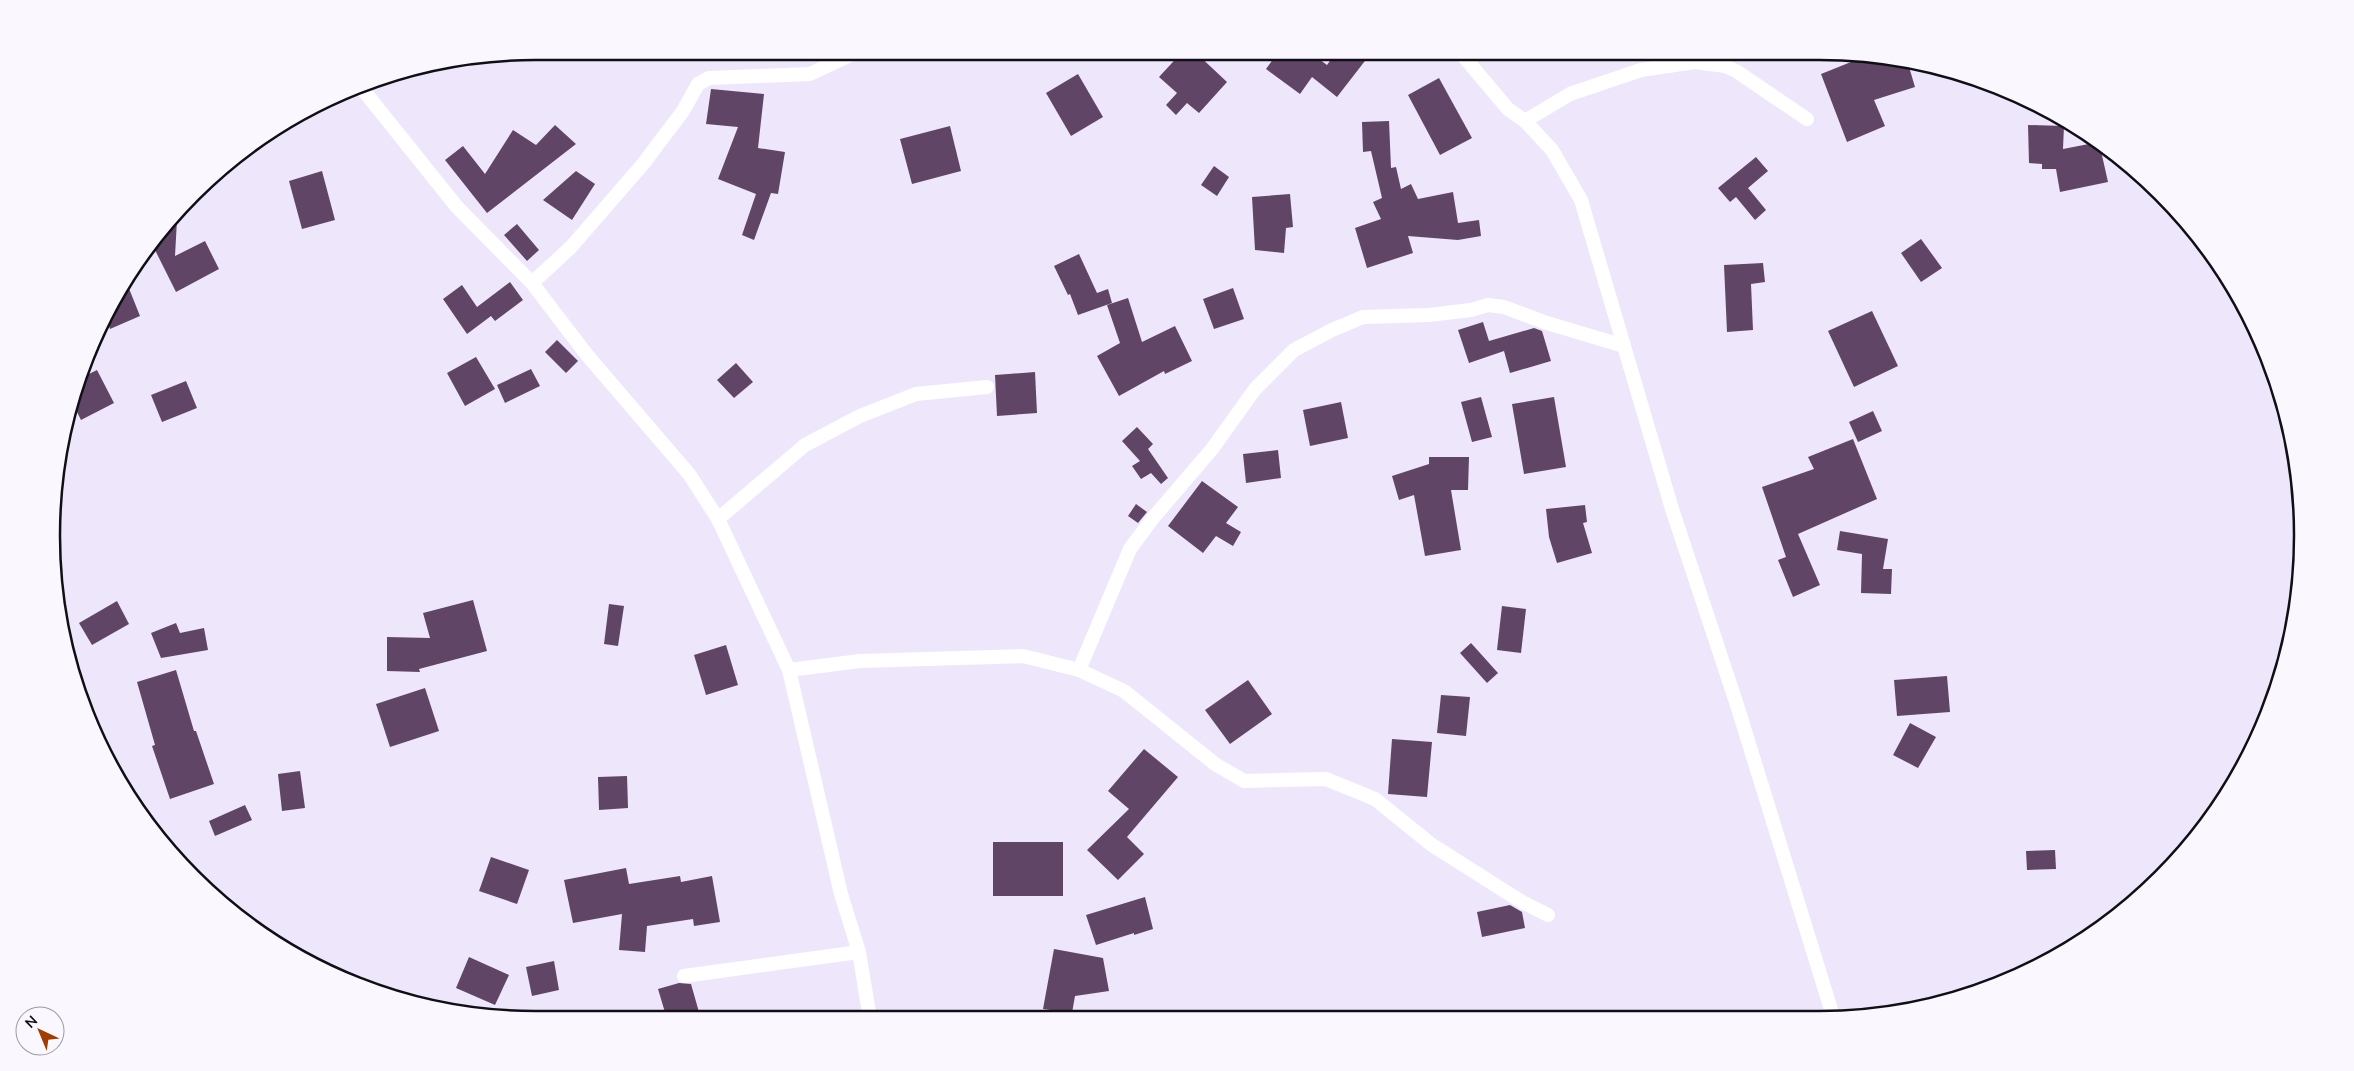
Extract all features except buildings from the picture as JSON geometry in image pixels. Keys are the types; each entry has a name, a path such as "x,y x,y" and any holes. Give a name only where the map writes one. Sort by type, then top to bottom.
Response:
{"street":[{"path":"532,283 571,247 643,164 683,112 698,84 709,78 810,74 840,60"},
{"path":"1467,60 1508,109 1525,121 1552,150 1581,200 1672,508 1740,714 1831,1011"},
{"path":"1525,121 1570,94 1641,70 1695,62 1725,66 1736,71 1807,119"},
{"path":"365,92 457,207 532,283 587,355 689,474 718,519 789,670 841,894 859,952 869,1011"},
{"path":"1079,670 1130,549 1152,518 1212,449 1255,389 1294,350 1332,330 1363,317 1429,315 1471,310 1488,305 1504,307 1547,323 1624,346"},
{"path":"718,519 804,445 860,416 916,394 987,387"},
{"path":"789,670 860,661 1024,656 1079,670 1124,691 1215,764 1244,781 1326,779 1375,799 1432,844 1522,902 1548,915"},
{"path":"684,976 859,952"}]}
